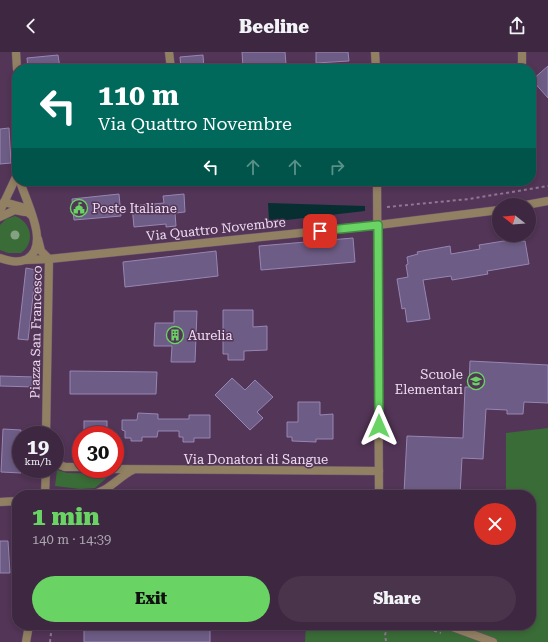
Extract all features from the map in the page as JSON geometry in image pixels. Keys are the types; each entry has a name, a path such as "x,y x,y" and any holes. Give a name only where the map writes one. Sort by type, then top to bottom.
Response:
{"street":[{"path":"16,52 17,64"},
{"path":"169,52 170,64"},
{"path":"375,52 376,64"},
{"path":"522,52 522,64"},
{"path":"0,211 2,202 12,184"},
{"path":"21,186 41,251 49,259"},
{"path":"377,186 379,490"},
{"path":"536,203 548,201"},
{"path":"2,202 18,205 30,215"},
{"path":"0,216 15,210 30,215"},
{"name":"Via Quattro Novembre","path":"127,250 378,225 492,211"},
{"path":"25,260 33,254 38,239"},
{"name":"Piazza San Francesco","path":"46,426 49,259 127,250"},
{"path":"0,260 16,262 49,259"},
{"name":"Via Donatori di Sangue","path":"124,470 379,471"},
{"path":"103,490 122,475 133,470"},
{"path":"45,490 46,478"},
{"path":"0,502 12,501"},
{"path":"26,642 28,630"},
{"path":"461,630 494,642"}],"path":[{"path":"378,208 438,203 548,186"},
{"path":"539,187 540,194"},
{"path":"50,642 51,630"},
{"path":"386,630 385,635 386,641"}],"green space":[{"path":"15,216 28,227 30,238 26,248 21,253 8,253 0,250 0,225 6,219"},
{"path":"548,428 548,642 305,642 306,630 536,630 536,490 506,490 506,433"},
{"path":"64,472 72,473 72,478 106,478 95,488 80,489 55,486 56,478 64,478"}],"shaded area":[{"path":"268,203 365,206 365,211 269,222"}],"building":[{"path":"242,52 285,52 286,64 243,64"},
{"path":"316,52 348,52 349,61 316,63"},
{"path":"58,55 59,64 28,64 27,58"},
{"path":"203,55 204,64 181,64 180,57"},
{"path":"548,66 548,98 536,84 536,76"},
{"path":"9,128 11,163 0,164 0,129"},
{"path":"119,194 121,216 74,220 72,199"},
{"path":"184,194 185,212 175,213 176,226 166,227 166,224 134,227 132,206 164,203 163,196"},
{"path":"353,238 355,262 261,270 259,246"},
{"path":"498,242 525,242 529,264 487,271 488,274 452,280 451,276 423,280 430,319 407,322 405,308 402,309 397,279 408,277 406,265 408,264 407,257 418,254 417,252 450,246 451,254 480,249 479,245"},
{"path":"216,251 218,276 125,287 123,262"},
{"path":"26,268 36,270 28,340 18,339"},
{"path":"223,310 253,310 253,327 267,326 267,350 244,351 244,360 228,360 228,354 223,354"},
{"name":"Aurelia","path":"174,311 197,311 195,362 171,362 172,346 154,346 155,323 174,323"},
{"path":"470,361 548,365 548,403 524,402 523,414 507,414 507,410 486,409 483,459 462,458 460,490 404,490 407,436 463,438 465,387 469,387"},
{"path":"70,371 157,372 156,394 70,394"},
{"path":"0,376 36,377 35,387 0,386"},
{"path":"232,378 245,390 255,380 273,397 257,412 263,418 250,430 215,395"},
{"path":"298,402 320,402 320,415 333,414 333,439 316,439 316,442 292,441 292,437 287,437 287,422 298,422"},
{"path":"138,413 158,414 158,419 189,419 189,415 210,415 210,438 194,438 194,442 183,442 183,437 179,437 179,431 158,431 157,437 142,437 142,441 131,441 131,438 125,438 122,420 137,420"},
{"path":"84,421 107,421 107,426 84,426"},
{"path":"3,429 12,430 12,473 1,472"},
{"path":"0,541 8,541 10,573 0,573"},
{"path":"84,630 210,630 210,642 84,642"}],"place":[{"name":"Poste Italiane","path":"79,208"},
{"name":"Aurelia","path":"175,335"},
{"name":"Scuole Elementari","path":"476,381"}],"route":[{"path":"320,231 378,225 379,426"}]}
